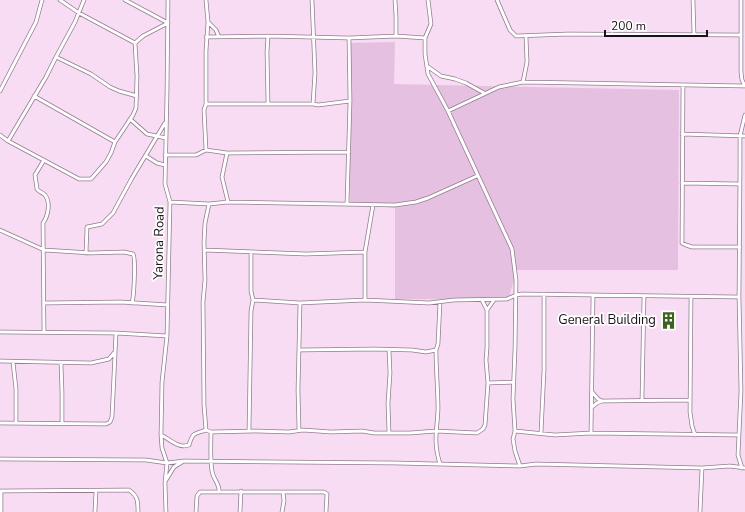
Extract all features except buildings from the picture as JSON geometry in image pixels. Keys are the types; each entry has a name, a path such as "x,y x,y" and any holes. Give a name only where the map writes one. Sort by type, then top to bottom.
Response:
{"street":[{"path":"0,91 36,22 42,0"},
{"path":"60,0 79,13 136,43"},
{"path":"8,141 46,77 79,13 84,0"},
{"path":"125,0 168,23"},
{"name":"Yarona Road","path":"167,463 162,448 161,435 162,382 167,336 170,202 165,184 168,0"},
{"path":"206,0 208,22 206,38 206,104 204,110 206,150"},
{"path":"312,0 315,73 313,104"},
{"path":"395,0 396,36"},
{"path":"428,0 431,24 425,38 425,54 428,74 448,111 512,249 516,280 514,382 515,431 513,439 520,466"},
{"path":"497,0 513,33 516,36 568,34 741,35"},
{"path":"693,0 694,35"},
{"path":"448,111 498,87 530,81 559,83 745,86 742,80 741,72 741,0"},
{"path":"208,22 216,30 219,37"},
{"path":"0,135 8,141 80,179 91,179 106,162 115,142 136,108 136,43 143,36 168,23"},
{"path":"206,38 268,36 314,38 328,36 348,38 396,36 425,38"},
{"path":"268,36 268,104"},
{"path":"524,82 527,62 526,36"},
{"path":"347,204 350,101 348,38"},
{"path":"56,57 91,74 110,87 137,96"},
{"path":"427,66 441,76 466,83 484,94"},
{"path":"526,74 530,81"},
{"path":"682,85 682,243 686,246 740,247"},
{"path":"34,96 115,142"},
{"path":"206,104 318,105 350,101"},
{"path":"744,468 738,455 738,435 741,391 739,297 741,279 740,136 745,115"},
{"path":"130,118 147,134 166,138"},
{"path":"86,253 87,227 102,224 113,213 146,156 150,146 158,136 166,121"},
{"path":"682,134 745,136"},
{"path":"165,155 196,155 206,150 227,153 349,152"},
{"path":"227,153 222,177 228,202"},
{"path":"146,156 157,163 166,165"},
{"path":"44,160 35,175 37,189 45,195 48,202 48,208 43,223 44,332"},
{"path":"170,202 209,204 228,202 395,205 416,202 428,198 477,176"},
{"path":"682,183 740,184"},
{"path":"206,430 204,405 203,302 205,280 205,223 209,204"},
{"path":"365,300 365,252 373,205"},
{"path":"0,230 44,250 133,254 135,257 134,291 132,303"},
{"path":"204,250 306,254 365,252"},
{"path":"249,431 251,311 254,300 251,291 251,253"},
{"path":"541,433 544,375 544,294"},
{"path":"254,300 300,303 365,300 429,303 454,300 507,299 516,295 544,294 593,296 739,297"},
{"path":"591,433 593,296"},
{"path":"642,399 644,296"},
{"path":"691,297 690,400 691,420 695,435"},
{"path":"161,435 182,446 189,446 191,436 206,430 211,432 284,432 299,430 331,432 362,431 374,433 436,431 477,433 483,429 485,425 488,384 486,360 487,310 482,300"},
{"path":"487,310 494,300"},
{"path":"44,302 168,305"},
{"path":"440,302 438,344 436,350 438,410 435,436 436,449 440,464"},
{"path":"299,430 300,303"},
{"path":"0,332 116,333 167,336"},
{"path":"0,423 106,424 110,422 112,417 116,333"},
{"path":"299,350 412,350 426,352 436,350"},
{"path":"389,350 389,433"},
{"path":"0,361 92,363 108,359 114,353"},
{"path":"13,362 16,389 16,423"},
{"path":"61,363 62,424"},
{"path":"488,384 514,382"},
{"path":"592,392 602,401"},
{"path":"592,407 602,401 642,399 690,400"},
{"path":"515,431 570,435 591,433 738,435"},
{"path":"211,432 212,471 219,487 219,492"},
{"path":"0,459 146,460 167,463 184,461 520,466 536,464 702,468 730,466 744,468"},
{"path":"165,483 174,467 184,461"},
{"path":"166,512 165,483 167,463"},
{"path":"700,512 702,468"},
{"path":"1,512 1,491 129,490 138,499 138,512"},
{"path":"95,512 96,491"},
{"path":"240,512 241,491"},
{"path":"196,512 197,496 200,492 241,491 324,492 327,494 326,512"},
{"path":"282,512 284,501 283,492"}],"shaded area":[{"path":"395,42 394,84 679,90 678,270 517,270 508,300 395,299 395,208 350,203 348,43"}],"place":[{"name":"General Building","path":"669,320"}]}
